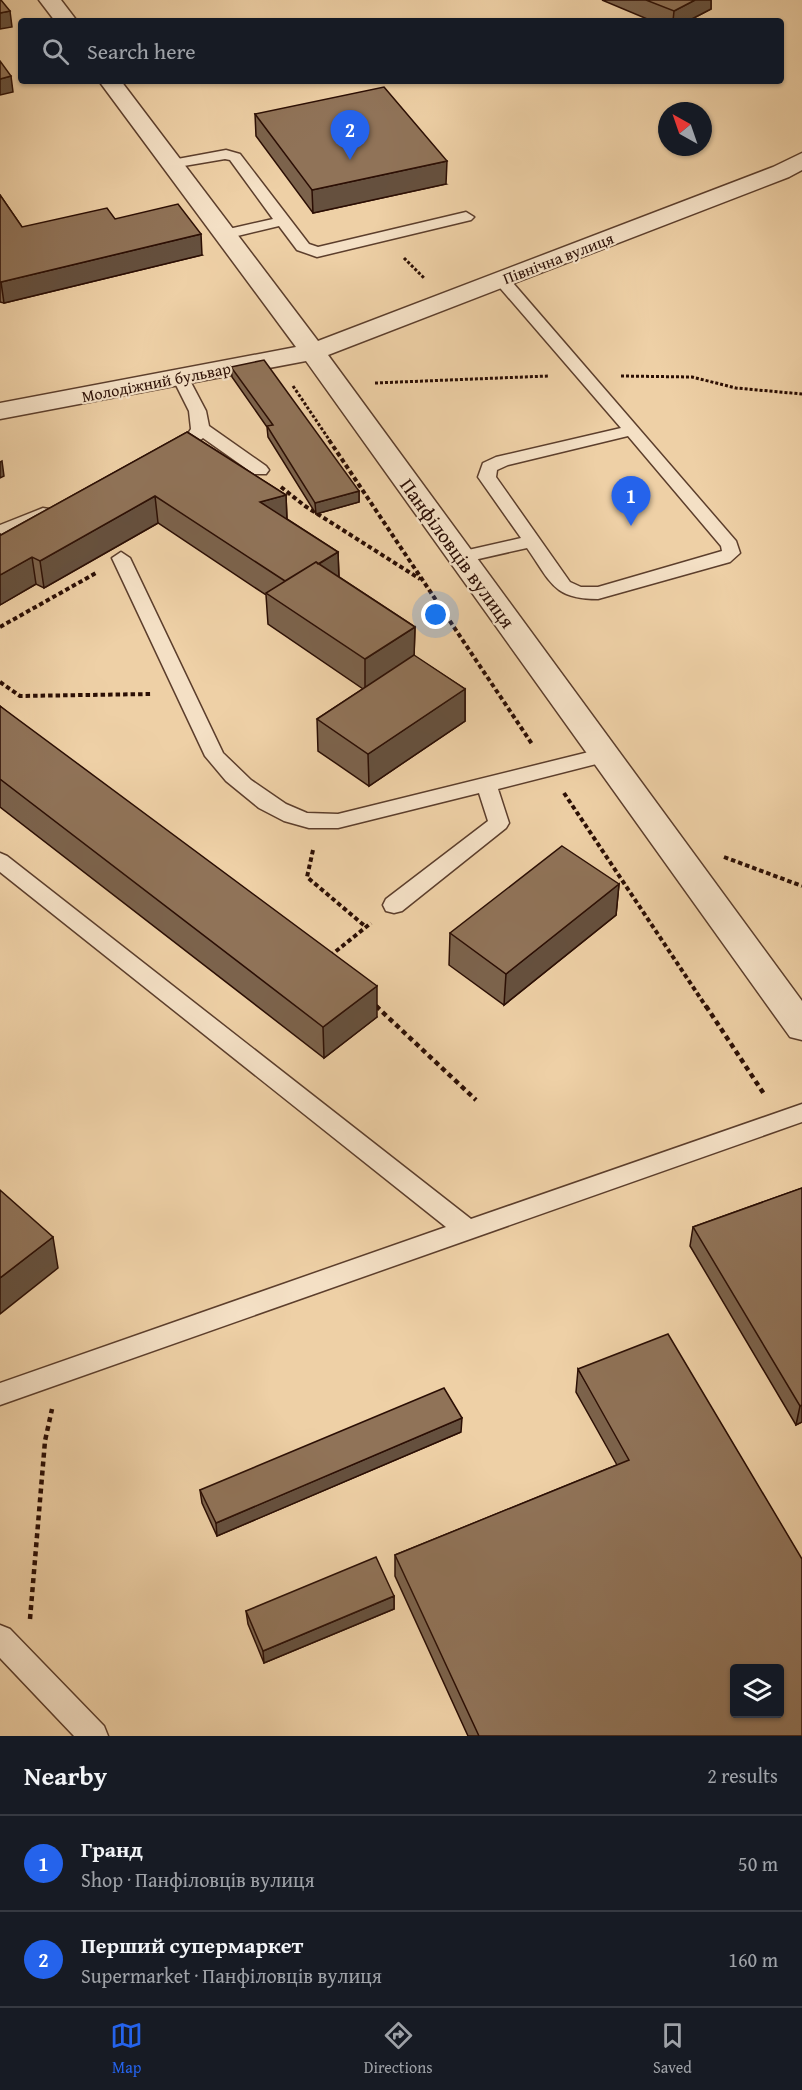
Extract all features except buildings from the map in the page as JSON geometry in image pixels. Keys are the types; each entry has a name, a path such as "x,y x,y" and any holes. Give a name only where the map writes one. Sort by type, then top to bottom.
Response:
{"street":[{"path":"50,0 64,18"},
{"name":"Панфіловців вулиця","path":"112,84 313,352 802,1027"},
{"name":"Північна вулиця","path":"313,352 501,279 791,177 802,160"},
{"name":"Молодіжний бульвар","path":"0,411 313,352"}],"lane":[{"path":"172,164 225,154 235,157 308,251 317,252 466,217"},
{"path":"225,234 283,221"},
{"path":"501,279 632,429 730,545 731,553 724,558 598,593 578,593 563,586 487,477 489,467 502,461 632,429"},
{"path":"151,463 183,448 201,429 202,419 180,377"},
{"path":"201,429 260,470"},
{"path":"0,531 3,532 56,507"},
{"path":"461,557 532,541"},
{"path":"121,558 215,756 235,780 270,804 305,820 338,821 605,755"},
{"path":"394,905 499,823 486,784"},
{"path":"0,861 467,1230"},
{"path":"0,1393 802,1113"},
{"path":"0,1638 94,1736"}],"path":[{"path":"382,237 447,300"},
{"path":"260,470 305,506 423,581"},
{"path":"0,627 121,558"},
{"path":"0,682 20,696 185,693"},
{"path":"321,820 307,877 366,927"},
{"path":"716,854 802,886"},
{"path":"326,959 394,905"},
{"path":"367,998 476,1100"},
{"path":"26,1664 45,1441 59,1372"}],"place":[{"name":"Перший супермаркет","path":"350,160"},
{"name":"Гранд","path":"631,526"}]}
